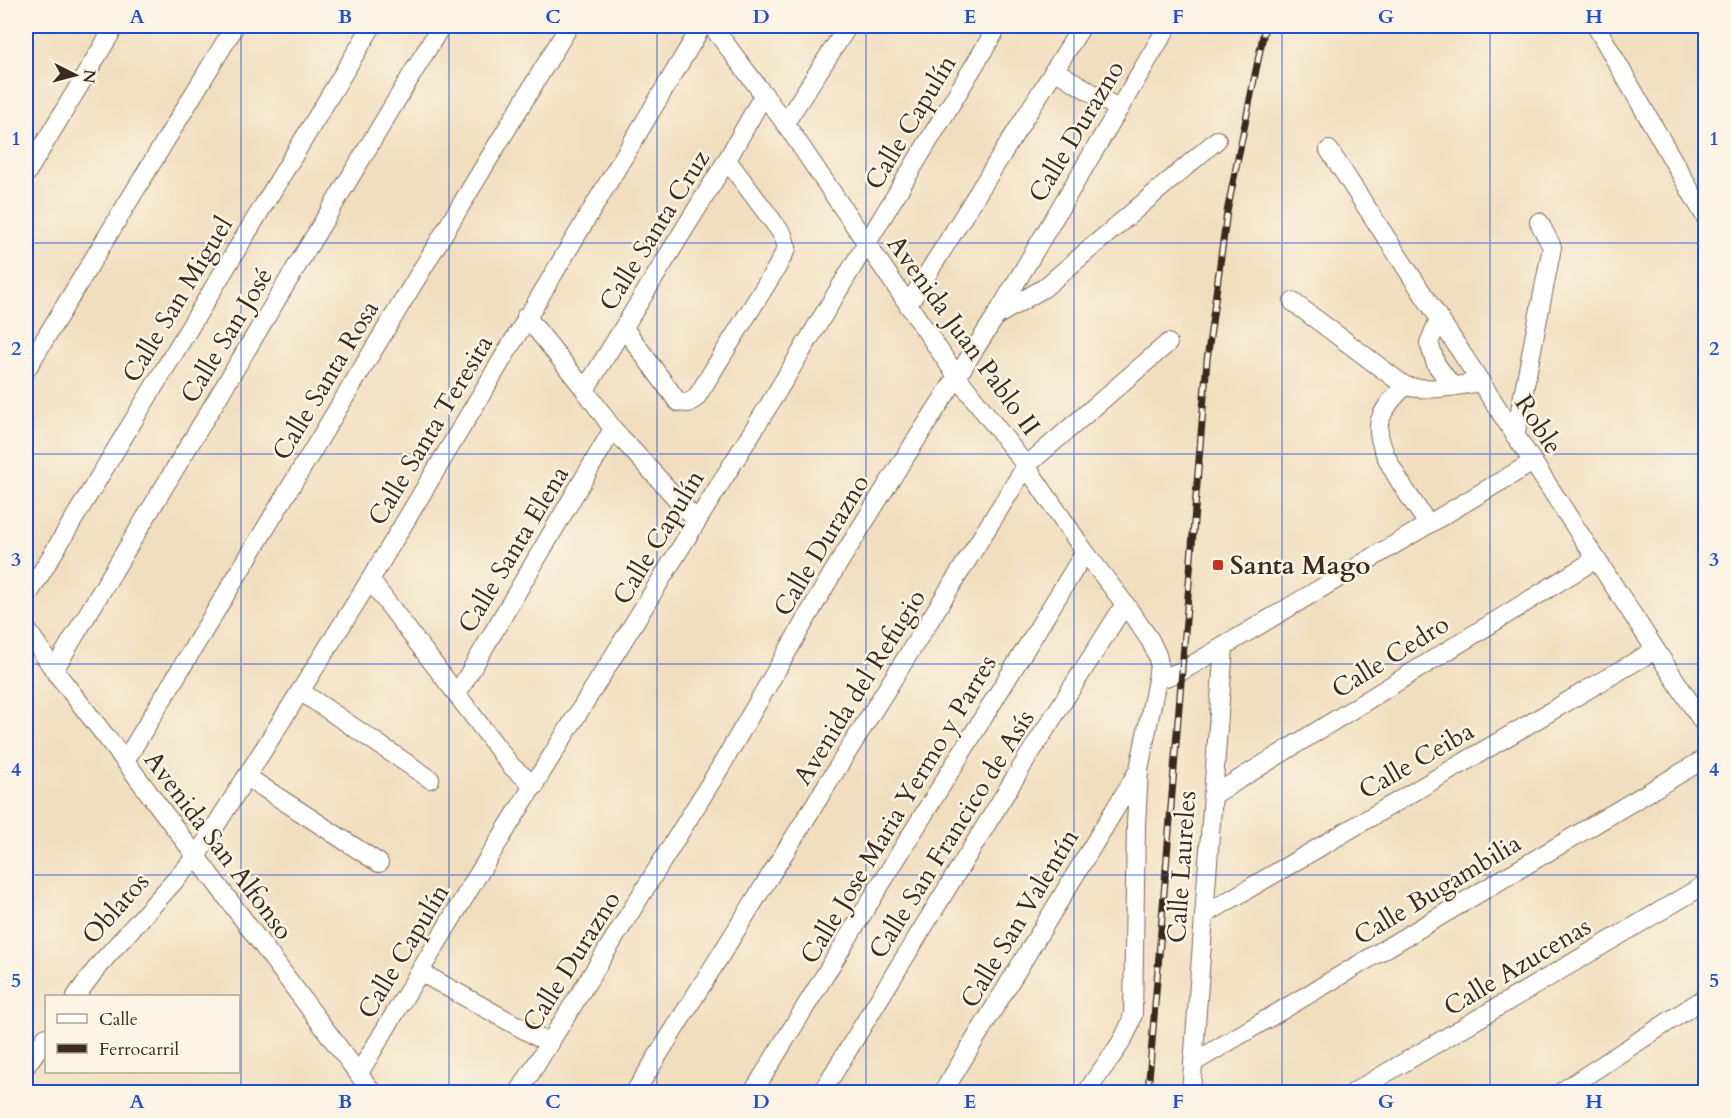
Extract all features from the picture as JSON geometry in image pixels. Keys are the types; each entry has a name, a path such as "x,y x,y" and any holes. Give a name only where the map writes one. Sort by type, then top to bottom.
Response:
{"street":[{"path":"26,174 115,26"},
{"path":"26,370 233,26"},
{"name":"Calle San Miguel","path":"26,598 372,26"},
{"name":"Calle San José","path":"54,670 441,26"},
{"name":"Calle Santa Rosa","path":"125,761 569,26"},
{"name":"Calle Santa Teresita","path":"196,857 370,580 526,316 702,26"},
{"name":"Avenida Juan Pablo II","path":"712,26 785,123 956,375 1026,466 1085,552 1150,640 1159,664 1157,680"},
{"path":"785,123 848,26"},
{"name":"Calle Capulín","path":"359,1073 769,405 998,26"},
{"path":"908,304 1082,26"},
{"name":"Calle Durazno","path":"519,1092 721,765 832,574 956,375 996,316 1168,26"},
{"path":"1596,26 1706,218"},
{"path":"1054,70 1119,109"},
{"name":"Calle Santa Cruz","path":"585,390 727,160 764,94"},
{"path":"996,316 1044,288 1217,140"},
{"name":"Roble","path":"1329,150 1706,727"},
{"path":"624,328 678,402 688,403 696,398 787,248 783,235 727,160"},
{"path":"1515,436 1552,247 1539,222"},
{"path":"1293,302 1404,386 1419,389 1481,382"},
{"path":"526,316 614,429 697,521"},
{"path":"1439,319 1430,343 1436,364 1452,386"},
{"name":"Avenida del Refugio","path":"635,1092 1026,466 1168,343"},
{"path":"1404,386 1386,406 1379,422 1381,444 1393,471 1428,524"},
{"name":"Calle Santa Elena","path":"457,694 614,429"},
{"path":"1157,680 1182,671 1533,462"},
{"name":"Calle Jose Maria Yermo y Parres","path":"753,1092 1085,552"},
{"name":"Calle Cedro","path":"1212,796 1596,559"},
{"path":"370,580 511,766 535,786"},
{"name":"Calle San Francico de Asís","path":"822,1092 1026,760 1125,604"},
{"name":"Avenida San Alfonso","path":"26,628 54,670 125,761 372,1092"},
{"name":"Calle Laureles","path":"1191,1092 1224,646"},
{"name":"Calle Ceiba","path":"1204,915 1655,650"},
{"name":"Calle Laureles","path":"1087,1092 1130,1027 1133,1014 1139,769 1157,680"},
{"path":"300,691 430,779"},
{"name":"Calle Bugambilia","path":"1193,1063 1706,758"},
{"name":"Calle San Valentín","path":"943,1092 1139,769"},
{"path":"247,777 379,863"},
{"name":"Oblatos","path":"77,995 99,965 196,857"},
{"name":"Calle Azucenas","path":"1354,1092 1706,884"},
{"path":"420,972 550,1044"},
{"path":"1561,1092 1706,998"},
{"path":"26,1066 45,1038"}],"railway":[{"path":"1148,1092 1207,360 1227,212 1265,26"}],"place":[{"name":"Santa Mago","path":"1218,565"}]}
